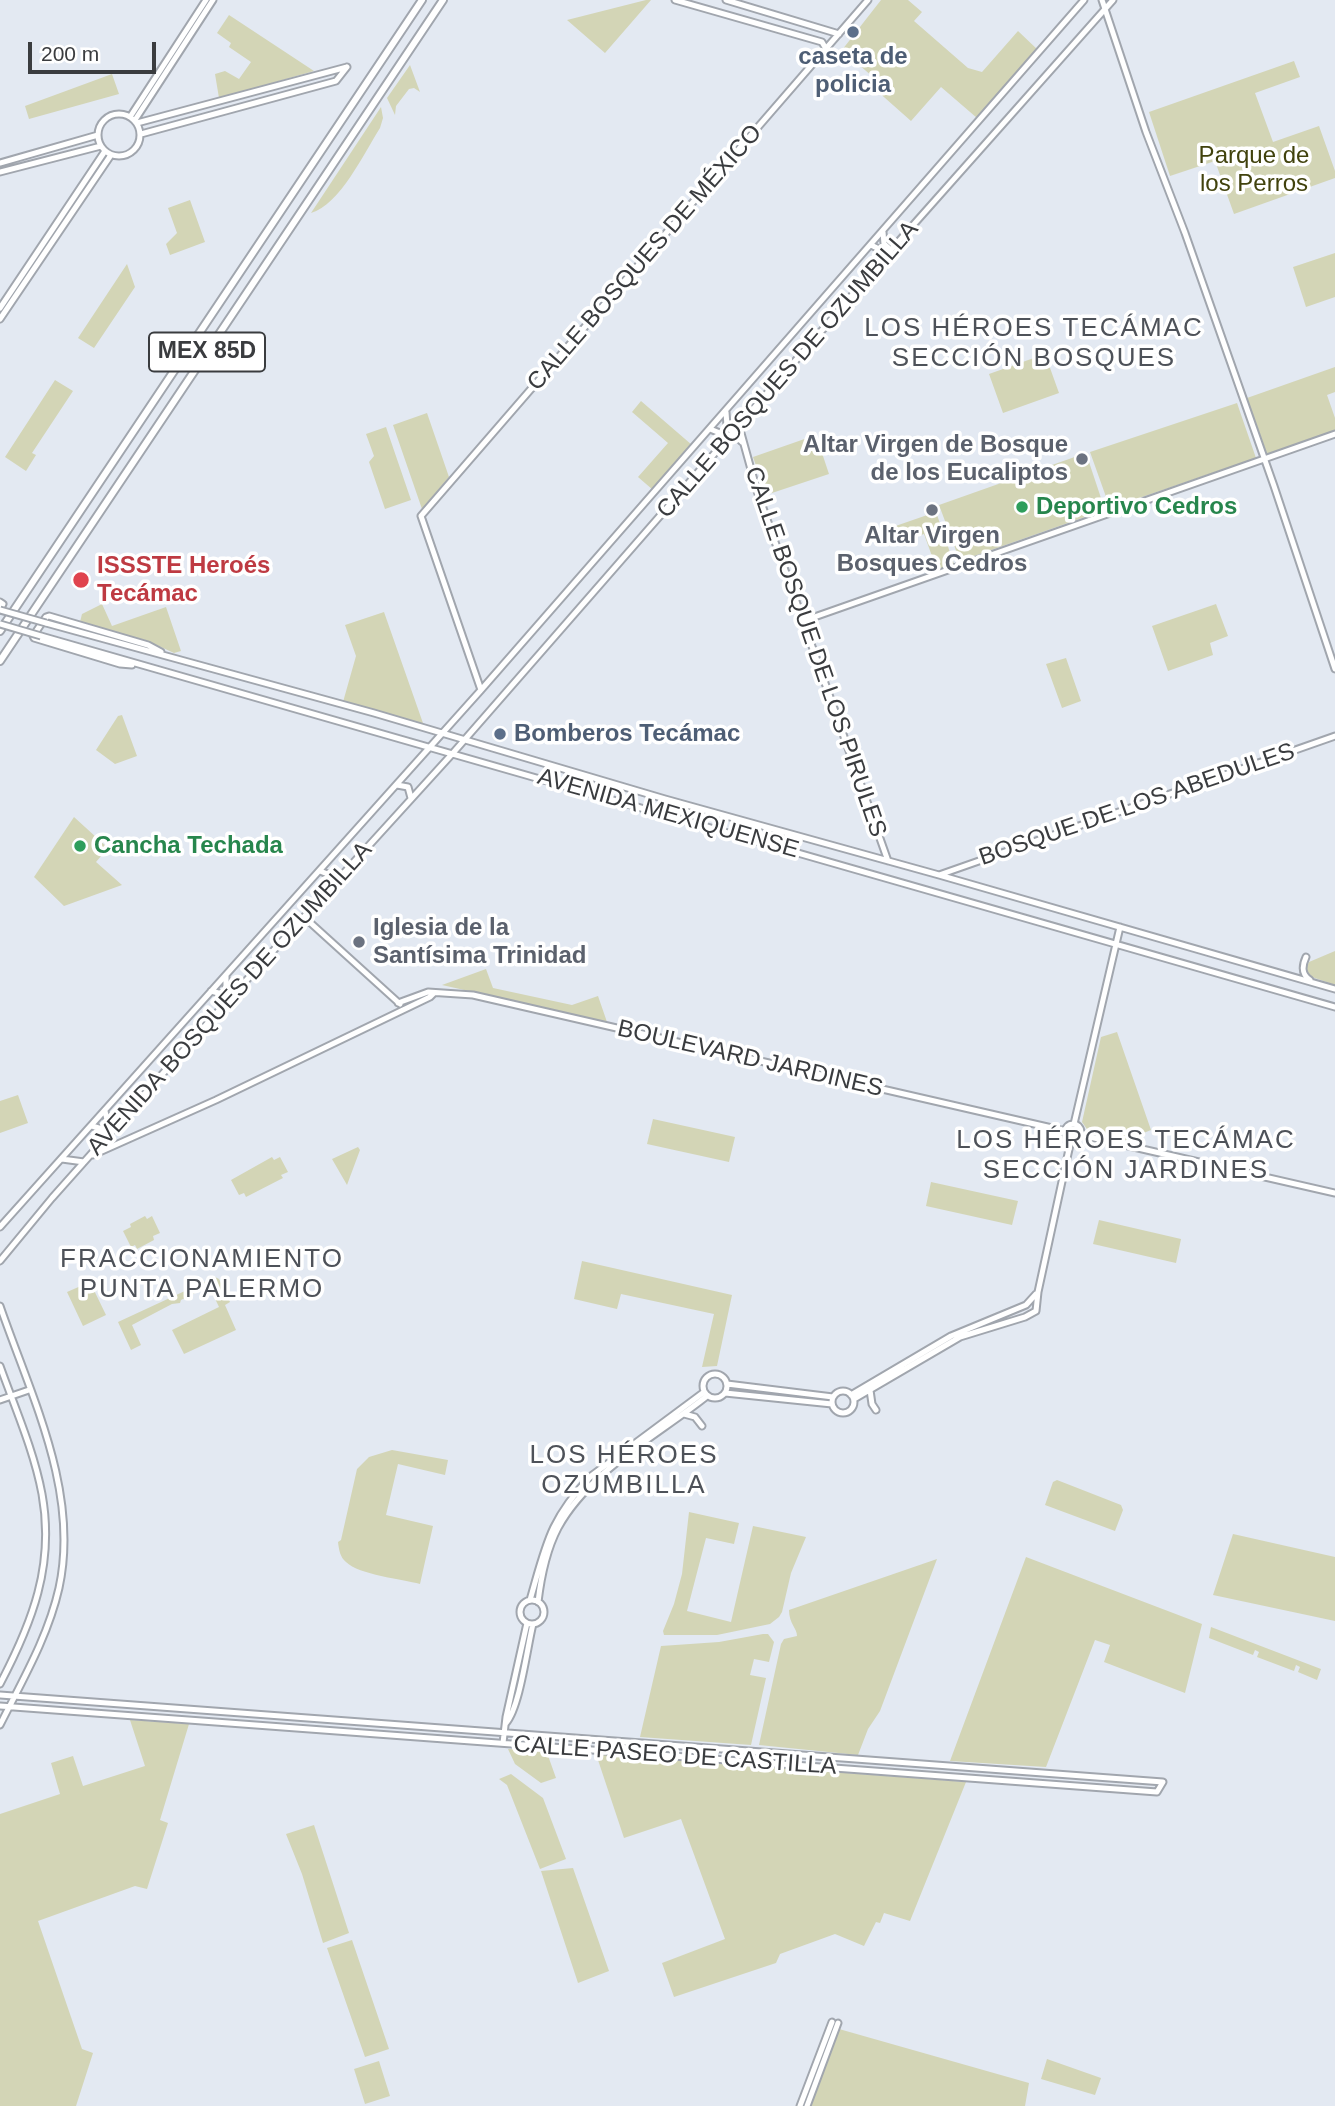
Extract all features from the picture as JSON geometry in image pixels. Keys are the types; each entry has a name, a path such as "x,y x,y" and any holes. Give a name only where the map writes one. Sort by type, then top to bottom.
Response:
{"highway":[{"name":"MEX 85D","path":"0,631 422,0"},
{"name":"MEX 85D","path":"0,661 443,0"}],"street":[{"path":"134,120 206,0"},
{"path":"134,120 214,0"},
{"path":"675,0 822,43 826,49"},
{"path":"726,0 839,34"},
{"name":"CALLE BOSQUES DE MÉXICO","path":"481,690 421,516 868,0"},
{"name":"CALLE BOSQUES DE OZUMBILLA","path":"442,734 1084,0"},
{"path":"1102,0 1335,670"},
{"name":"CALLE BOSQUES DE OZUMBILLA","path":"464,740 883,258 1113,0"},
{"path":"134,120 347,67 336,81 141,134"},
{"path":"123,114 134,120 141,134 139,145 132,153 121,157 111,155 102,148 98,135 103,121 123,114"},
{"path":"0,163 98,135"},
{"path":"0,173 102,148"},
{"path":"0,308 102,148"},
{"path":"0,319 111,155"},
{"path":"883,232 884,244 891,250"},
{"path":"871,246 880,250 883,258"},
{"path":"727,409 727,426 732,433"},
{"name":"CALLE BOSQUE DE LOS PIRULES","path":"739,426 742,442 803,621 888,862"},
{"path":"710,429 720,433 720,448"},
{"name":"CALLE BOSQUE DE LOS PIRULES","path":"732,433 742,442"},
{"path":"803,621 1335,435"},
{"path":"0,602 3,604 0,610"},
{"name":"AVENIDA MEXIQUENSE","path":"0,610 1335,989"},
{"path":"144,665 120,664 33,636 49,616 148,645 167,656"},
{"name":"AVENIDA MEXIQUENSE","path":"0,624 1335,1007"},
{"name":"AVENIDA BOSQUES DE OZUMBILLA","path":"0,1227 442,734"},
{"name":"BOSQUE DE LOS ABEDULES","path":"939,875 1335,736"},
{"name":"AVENIDA BOSQUES DE OZUMBILLA","path":"0,1261 223,1006 464,740"},
{"path":"397,785 408,787 411,798"},
{"path":"320,871 330,875 332,886"},
{"path":"304,917 405,1008"},
{"path":"1074,1124 1120,928"},
{"path":"1306,957 1303,969 1306,976 1323,986"},
{"path":"226,975 226,986 229,990 238,991"},
{"path":"211,991 222,994 223,1006"},
{"path":"398,1003 428,992 435,993"},
{"path":"90,1156 371,1027 435,993"},
{"name":"BOULEVARD JARDINES","path":"435,993 473,996 1065,1131"},
{"path":"105,1111 108,1124 118,1126"},
{"path":"1074,1124 1079,1126 1081,1135 1077,1139 1071,1139 1065,1131 1069,1125 1074,1124"},
{"path":"92,1126 102,1129 105,1140"},
{"path":"1081,1135 1335,1193"},
{"path":"833,1400 841,1391 853,1397 870,1390 960,1337 1025,1317 1036,1311 1071,1139"},
{"path":"62,1159 84,1163"},
{"path":"853,1397 951,1336 1029,1303 1038,1292"},
{"path":"0,1307 60,1482 65,1524 59,1589 40,1646 0,1724"},
{"path":"1002,1315 1003,1323"},
{"path":"0,1366 42,1494 45,1545 43,1574 36,1604 25,1635 0,1684"},
{"path":"713,1374 723,1376 727,1384 725,1392 717,1398 705,1394 704,1380 713,1374"},
{"path":"727,1384 833,1400"},
{"path":"0,1400 29,1390"},
{"path":"870,1390 872,1404 876,1410"},
{"path":"725,1392 833,1400"},
{"path":"538,1602 547,1553 557,1530 572,1507 602,1474 684,1414 705,1394"},
{"path":"530,1624 520,1612 521,1606 530,1600 542,1552 552,1528 582,1486 591,1476 705,1394"},
{"path":"833,1400 835,1409 846,1412 854,1405 853,1397"},
{"path":"684,1414 695,1417 702,1426"},
{"path":"530,1600 538,1602 544,1610 542,1620 530,1624"},
{"path":"503,1743 530,1624"},
{"name":"CALLE PASEO DE CASTILLA","path":"0,1695 1163,1782 1157,1792 0,1706"},
{"path":"490,1742 494,1741 495,1736 491,1731"},
{"path":"514,1744 513,1739 517,1733"},
{"path":"633,1752 635,1741"},
{"path":"800,2106 835,2023 807,2106"}],"green space":[{"path":"651,0 605,53 567,20"},
{"path":"881,0 908,0 922,12 914,21 968,68 982,72 1018,31 1038,50 977,118 941,87 911,121 876,90 881,84 842,50"},
{"path":"229,15 314,71 219,98 215,74 225,71 239,79 251,62 229,47 231,43 217,33"},
{"name":"Parque de los Perros","path":"1294,61 1300,77 1255,93 1273,142 1319,126 1335,178 1234,214 1215,161 1170,176 1149,112"},
{"path":"410,65 420,92 414,88 409,89 396,106 395,115 387,98"},
{"path":"112,74 119,94 29,119 25,106"},
{"path":"381,107 383,118 380,128 350,177 332,200 311,213"},
{"path":"190,200 205,242 170,255 166,244 177,233 168,208"},
{"path":"1335,253 1335,297 1306,307 1293,267"},
{"path":"127,264 135,287 94,348 78,338"},
{"path":"1045,354 1059,393 1003,413 989,374"},
{"path":"1335,367 1335,392 1327,395 1335,418 1335,430 1267,454 1247,398"},
{"path":"55,380 73,391 32,453 36,455 26,471 5,457"},
{"path":"641,401 692,445 653,490 638,477 668,443 632,412"},
{"path":"1237,403 1256,458 1110,508 1090,452"},
{"path":"427,413 449,477 422,509 393,425"},
{"path":"386,427 411,500 385,509 369,462 374,456 366,434"},
{"path":"816,435 829,474 766,495 753,457"},
{"name":"Deportivo Cedros","path":"1086,453 1105,510 960,561 939,505"},
{"path":"936,512 954,564 937,570 924,534 889,546 884,530"},
{"path":"102,604 112,626 166,607 181,651 174,653 150,642 80,622 82,614"},
{"path":"1216,604 1228,636 1210,643 1213,655 1168,671 1152,626"},
{"path":"384,612 424,726 343,702 356,656 345,625"},
{"path":"1066,658 1081,701 1062,708 1046,664"},
{"path":"122,715 137,756 115,764 96,750 118,716"},
{"path":"74,817 108,848 96,862 122,885 64,906 34,877"},
{"path":"1335,951 1335,985 1309,976 1306,969 1309,962"},
{"path":"486,969 493,988 572,1005 598,996 607,1022 442,985"},
{"path":"1117,1032 1151,1130 1141,1134 1144,1144 1089,1132 1082,1122 1101,1037"},
{"path":"18,1095 28,1123 0,1133 0,1101"},
{"path":"653,1119 735,1137 729,1162 647,1144"},
{"path":"358,1147 360,1150 347,1185 332,1159"},
{"path":"272,1157 274,1160 280,1157 288,1172 281,1175 283,1178 246,1197 244,1193 239,1195 231,1180"},
{"path":"931,1182 1018,1201 1012,1225 926,1206"},
{"path":"145,1216 147,1219 152,1216 160,1233 153,1236 154,1240 137,1249 135,1245 131,1247 123,1231"},
{"path":"1099,1220 1181,1239 1176,1263 1093,1244"},
{"path":"582,1261 732,1295 717,1366 702,1367 714,1314 621,1294 617,1309 574,1299"},
{"path":"215,1277 219,1279 230,1302 225,1305 236,1330 184,1354 172,1330 219,1307 209,1286 132,1325 141,1345 131,1350 118,1322"},
{"path":"90,1282 106,1315 83,1326 67,1292"},
{"path":"392,1450 448,1460 445,1475 398,1464 386,1515 433,1526 420,1584 361,1570 346,1562 339,1551 338,1542 341,1540 357,1469 369,1457"},
{"path":"1057,1480 1121,1505 1123,1510 1115,1531 1045,1505 1053,1482"},
{"path":"689,1512 739,1523 734,1544 706,1538 687,1611 731,1622 753,1526 806,1537 791,1573 779,1617 770,1624 717,1635 664,1635 682,1574"},
{"path":"1233,1534 1335,1557 1335,1621 1213,1595"},
{"path":"1026,1557 1202,1624 1185,1693 1104,1662 1110,1645 1095,1640 1046,1767 950,1761"},
{"path":"937,1559 880,1711 868,1729 858,1755 759,1745 781,1644 784,1639 797,1636 789,1610"},
{"path":"1211,1627 1321,1669 1317,1680 1298,1672 1300,1667 1296,1665 1294,1671 1257,1657 1259,1652 1255,1650 1253,1655 1209,1638"},
{"path":"768,1634 774,1642 769,1662 754,1659 750,1675 766,1678 751,1745 640,1737 661,1646 719,1642"},
{"path":"130,1720 189,1724 160,1820 168,1823 147,1889 135,1886 38,1921 82,2049 93,2053 76,2106 0,2106 0,1814 60,1794 51,1763 73,1756 83,1786 145,1766"},
{"path":"508,1749 546,1750 556,1778 541,1783 515,1764"},
{"path":"596,1754 966,1782 910,1921 884,1913 880,1923 876,1922 864,1946 835,1934 780,1954 776,1963 674,1997 662,1963 725,1939 681,1819 624,1838"},
{"path":"511,1774 543,1798 566,1859 540,1869 507,1785 499,1779"},
{"path":"314,1825 349,1933 323,1943 302,1874 286,1834"},
{"path":"573,1868 609,1971 578,1983 541,1871"},
{"path":"352,1940 389,2049 365,2057 327,1948"},
{"path":"839,2029 1029,2083 1025,2106 810,2106"},
{"path":"1047,2059 1101,2078 1095,2095 1041,2079"},
{"path":"379,2061 390,2096 365,2104 354,2069"}],"place":[{"name":"caseta de policia","path":"853,32"},
{"name":"Altar Virgen de Bosque de los Eucaliptos","path":"1082,459"},
{"name":"Deportivo Cedros","path":"1022,507"},
{"name":"Altar Virgen Bosques Cedros","path":"932,510"},
{"name":"ISSSTE Heroés Tecámac","path":"81,580"},
{"name":"Bomberos Tecámac","path":"500,734"},
{"name":"Cancha Techada","path":"80,846"},
{"name":"Iglesia de la Santísima Trinidad","path":"359,942"}],"district":[{"name":"LOS HÉROES TECÁMAC SECCIÓN BOSQUES","path":"1034,344"},
{"name":"LOS HÉROES TECÁMAC SECCIÓN JARDINES","path":"1126,1156"},
{"name":"FRACCIONAMIENTO PUNTA PALERMO","path":"202,1275"},
{"name":"LOS HÉROES OZUMBILLA","path":"624,1471"}]}
